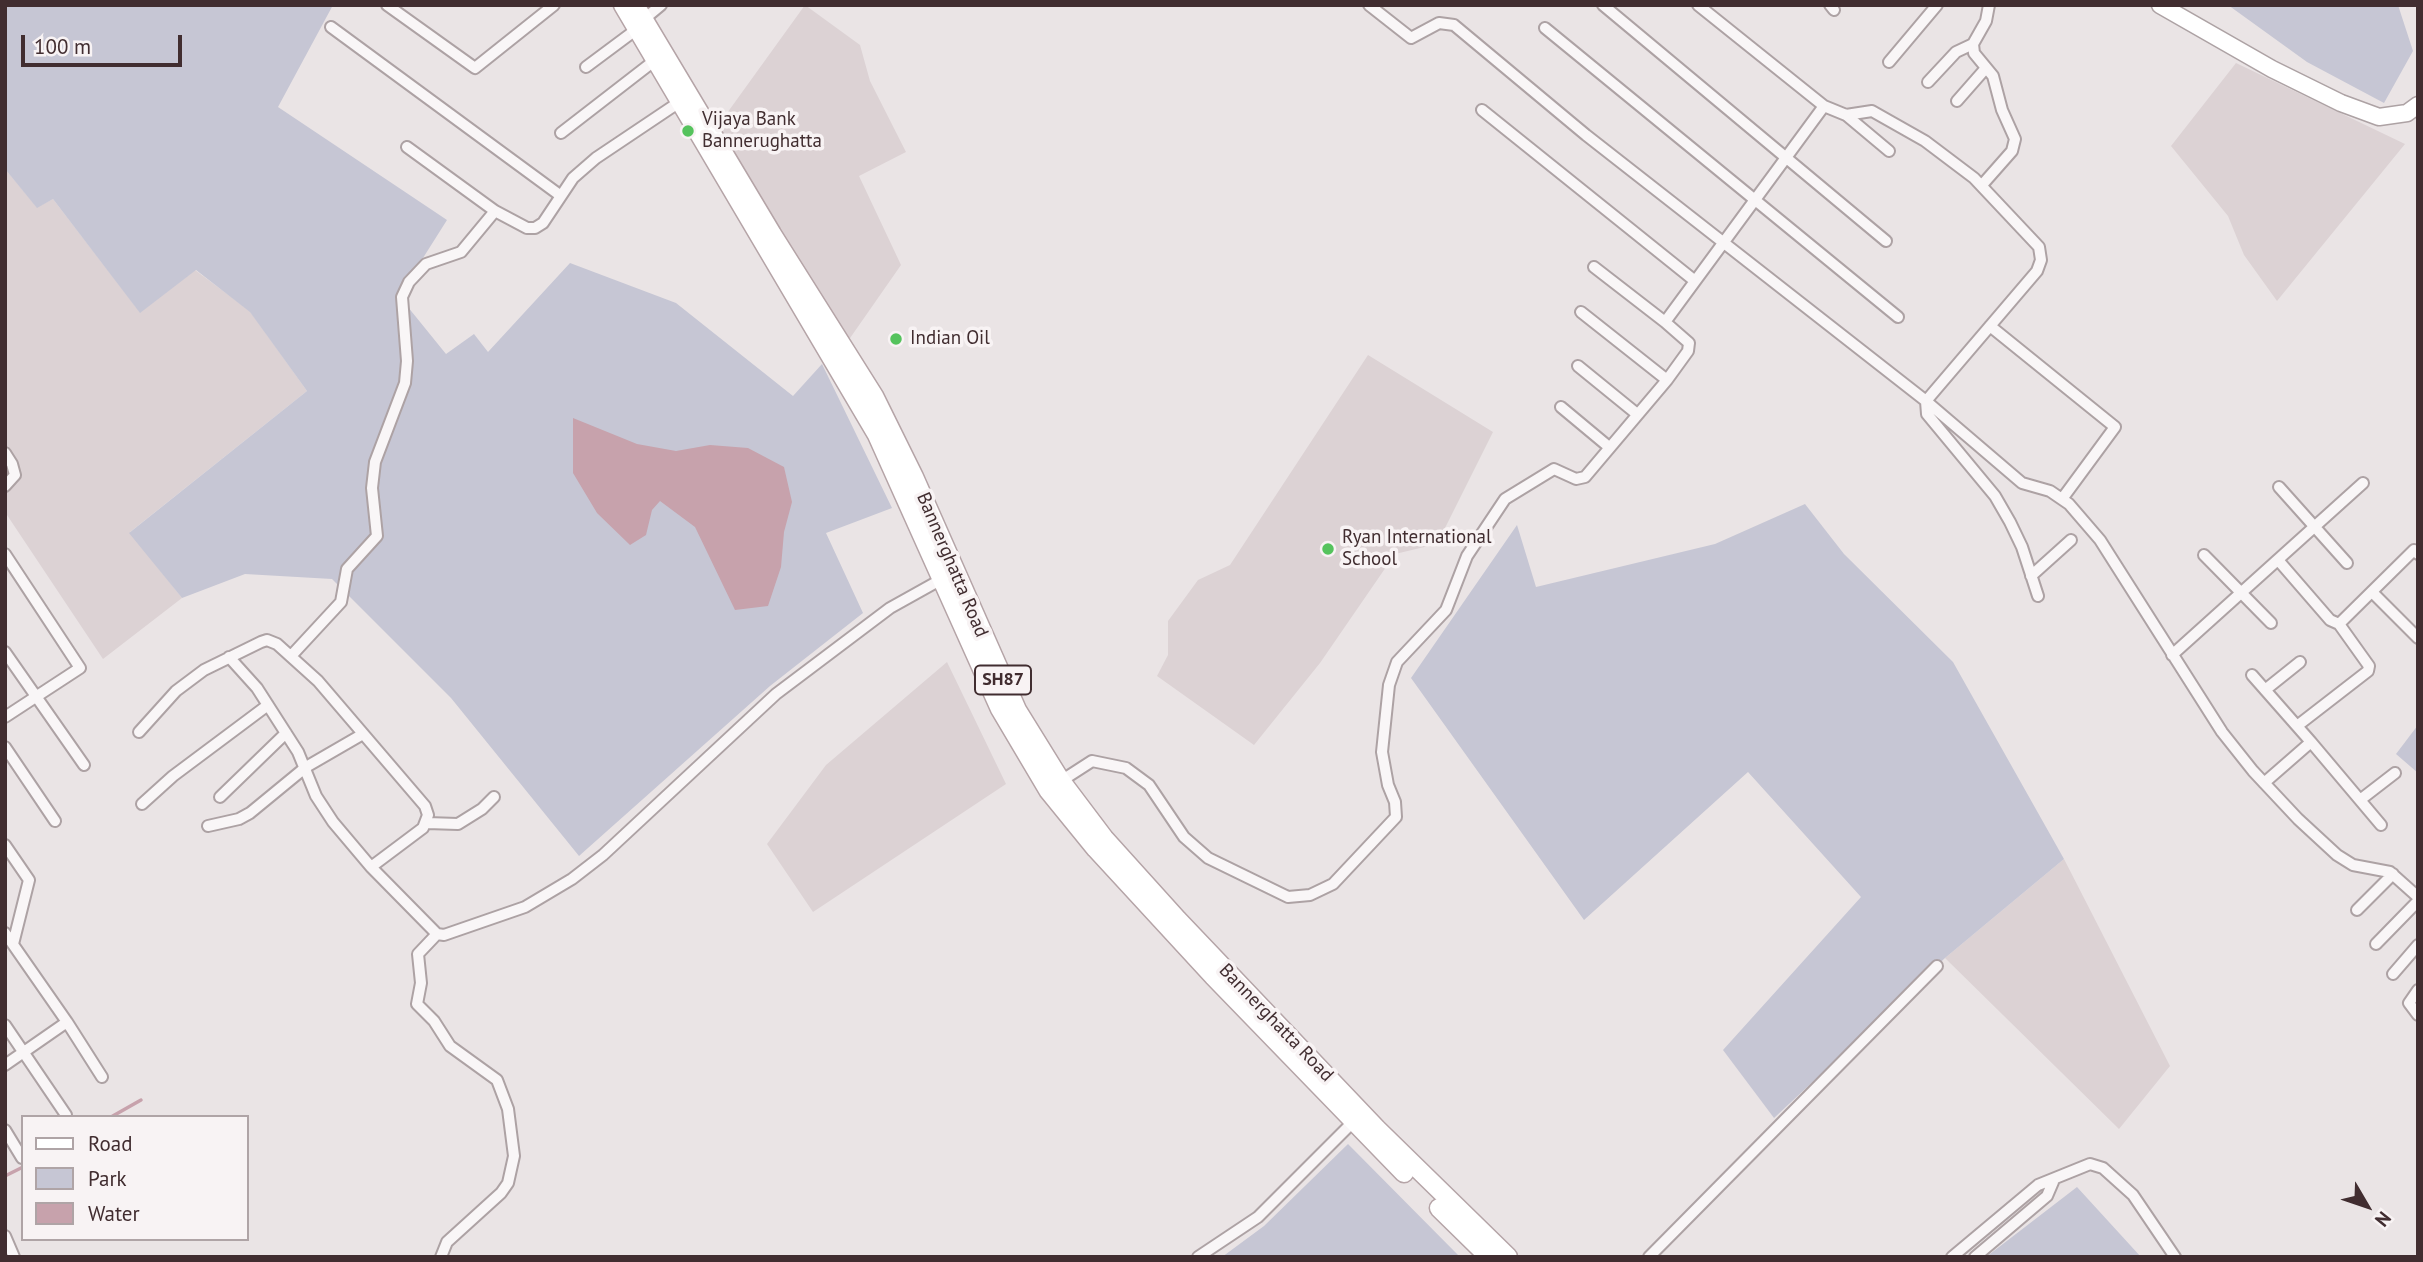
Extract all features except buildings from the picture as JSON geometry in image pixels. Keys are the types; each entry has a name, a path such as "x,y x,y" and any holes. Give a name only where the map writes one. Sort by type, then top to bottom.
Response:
{"main road":[{"name":"Bannerghatta Road","path":"623,5 639,18 785,269 877,435 1000,709 1048,790 1096,849 1489,1257"},
{"path":"2160,5 2260,63 2341,103 2379,117 2407,113 2418,105"},
{"name":"Bannerghatta Road","path":"639,18 654,61 678,103 785,269 874,396 914,477 1017,710 1060,781 1104,838 1357,1118 1508,1257"}],"street":[{"path":"387,5 475,68 554,5"},
{"path":"586,67 639,18 661,5"},
{"path":"1370,5 1411,38 1439,23 1454,25 1586,135 1926,401 2022,483 2050,491 2062,499 2100,540 2222,732 2264,783 2337,855 2353,865 2381,868 2393,874 2418,899 2376,944"},
{"path":"1603,5 1886,241"},
{"path":"1698,5 1824,106 1846,115 1889,151"},
{"path":"1889,62 1937,5"},
{"path":"1927,82 1956,52 1973,44 1986,21 1989,5"},
{"path":"331,27 561,196"},
{"path":"1545,28 1898,317"},
{"path":"1973,44 1974,53 1997,84 2002,110 2015,139 2012,151 1982,185"},
{"path":"561,133 654,61"},
{"path":"1958,102 1986,68"},
{"path":"407,147 495,211 527,228 535,228 542,223 573,178 612,145 678,103"},
{"path":"1665,322 1824,106"},
{"path":"1482,110 1695,281"},
{"path":"1846,115 1865,111 1881,114 1925,141 1982,185 2039,247 2041,260 2037,271 1926,401 1927,414 2000,504 2022,547 2038,596"},
{"path":"291,656 341,602 346,569 373,544 377,536 372,488 375,461 405,383 407,361 402,297 409,282 426,264 461,251 495,211"},
{"path":"1060,781 1092,761 1125,768 1149,785 1184,837 1202,854 1276,894 1299,897 1322,891 1345,873 1396,817 1395,802 1388,785 1382,752 1389,685 1397,662 1446,610 1467,556 1506,499 1554,469 1581,479 1667,380 1688,351 1689,343 1594,267"},
{"path":"1581,312 1667,380"},
{"path":"1990,326 2115,427 2062,499"},
{"path":"1578,366 1637,414"},
{"path":"1561,407 1609,447"},
{"path":"5,453 15,475 5,486"},
{"path":"2172,655 2363,483"},
{"path":"2279,487 2347,564"},
{"path":"2031,576 2071,540"},
{"path":"2340,624 2414,550 2418,554"},
{"path":"5,554 80,667 5,718"},
{"path":"2204,555 2271,623"},
{"path":"2278,559 2330,620 2340,624 2369,666 2368,671 2297,726"},
{"path":"229,657 257,688 286,733 306,768 324,811 371,867 437,934 449,934 525,907 572,879 603,855 776,694 890,608 942,579"},
{"path":"2372,592 2418,638"},
{"path":"139,732 176,691 229,657 267,640 291,656 318,681 425,806 427,823"},
{"path":"5,652 84,765"},
{"path":"2265,690 2301,662"},
{"path":"2252,675 2381,825"},
{"path":"142,804 173,776 268,705"},
{"path":"220,797 286,733"},
{"path":"208,826 239,820 306,768 363,734"},
{"path":"2264,783 2311,742"},
{"path":"5,747 55,821"},
{"path":"2360,800 2395,773"},
{"path":"371,867 427,823 458,824 495,797"},
{"path":"5,845 29,880 13,944"},
{"path":"2357,910 2393,874"},
{"path":"5,933 68,1022 102,1077"},
{"path":"437,934 418,954 421,983 417,1004 434,1021 450,1046 497,1080 508,1109 514,1156 508,1183 500,1194 447,1242 441,1257"},
{"path":"2393,974 2418,945"},
{"path":"1649,1257 1937,966"},
{"path":"2418,990 2409,1003 2418,1015"},
{"path":"5,1065 68,1022"},
{"path":"5,1025 66,1115"},
{"path":"1198,1257 1258,1217 1357,1118"},
{"path":"5,1130 21,1155"},
{"path":"1952,1257 2038,1185 2053,1182 2090,1164 2103,1168 2133,1195 2175,1257"},
{"path":"1975,1257 2047,1196 2053,1182"},
{"path":"5,1236 14,1257"}],"shaded area":[{"path":"805,5 860,45 870,81 906,152 859,176 901,265 848,341 717,127"},
{"path":"2236,63 2405,144 2277,301 2244,255 2228,216 2171,146"},
{"path":"5,169 37,207 53,199 140,312 195,270 250,311 307,391 130,532 182,598 103,659 5,512"},
{"name":"Ryan International School","path":"1368,355 1493,432 1437,544 1395,554 1320,663 1254,745 1157,676 1168,655 1168,621 1198,580 1230,565"},
{"path":"947,662 1006,784 813,912 767,844 826,765"},
{"path":"2064,859 2170,1066 2119,1129 1945,958"}],"green space":[{"path":"5,5 333,5 278,107 447,220 399,296 446,354 474,334 488,352 570,263 676,303 793,396 822,364 892,508 826,533 863,613 770,686 579,856 451,698 332,579 245,574 182,598 129,533 307,391 250,312 196,270 140,313 53,199 37,208 5,169"},
{"path":"2228,5 2398,5 2413,51 2384,103 2307,62"},
{"path":"1805,504 1844,554 1953,662 2064,859 1945,958 1774,1118 1723,1050 1861,897 1748,772 1584,920 1411,678 1517,525 1536,587 1715,544"},
{"path":"2418,725 2418,773 2396,754"},
{"path":"1348,1144 1460,1257 1222,1257 1264,1226"},
{"path":"2077,1187 2141,1257 1986,1257"}],"water":[{"path":"573,418 637,444 676,451 710,445 748,448 784,467 792,502 784,532 781,567 768,606 735,610 695,527 660,501 652,510 646,535 630,545 597,513 573,473"}],"waterway":[{"path":"115,1115 141,1100"},
{"path":"5,1176 21,1168"}],"place":[{"name":"Vijaya Bank Bannerughatta","path":"688,131"},
{"name":"Indian Oil","path":"896,339"},
{"name":"Ryan International School","path":"1328,549"}]}
